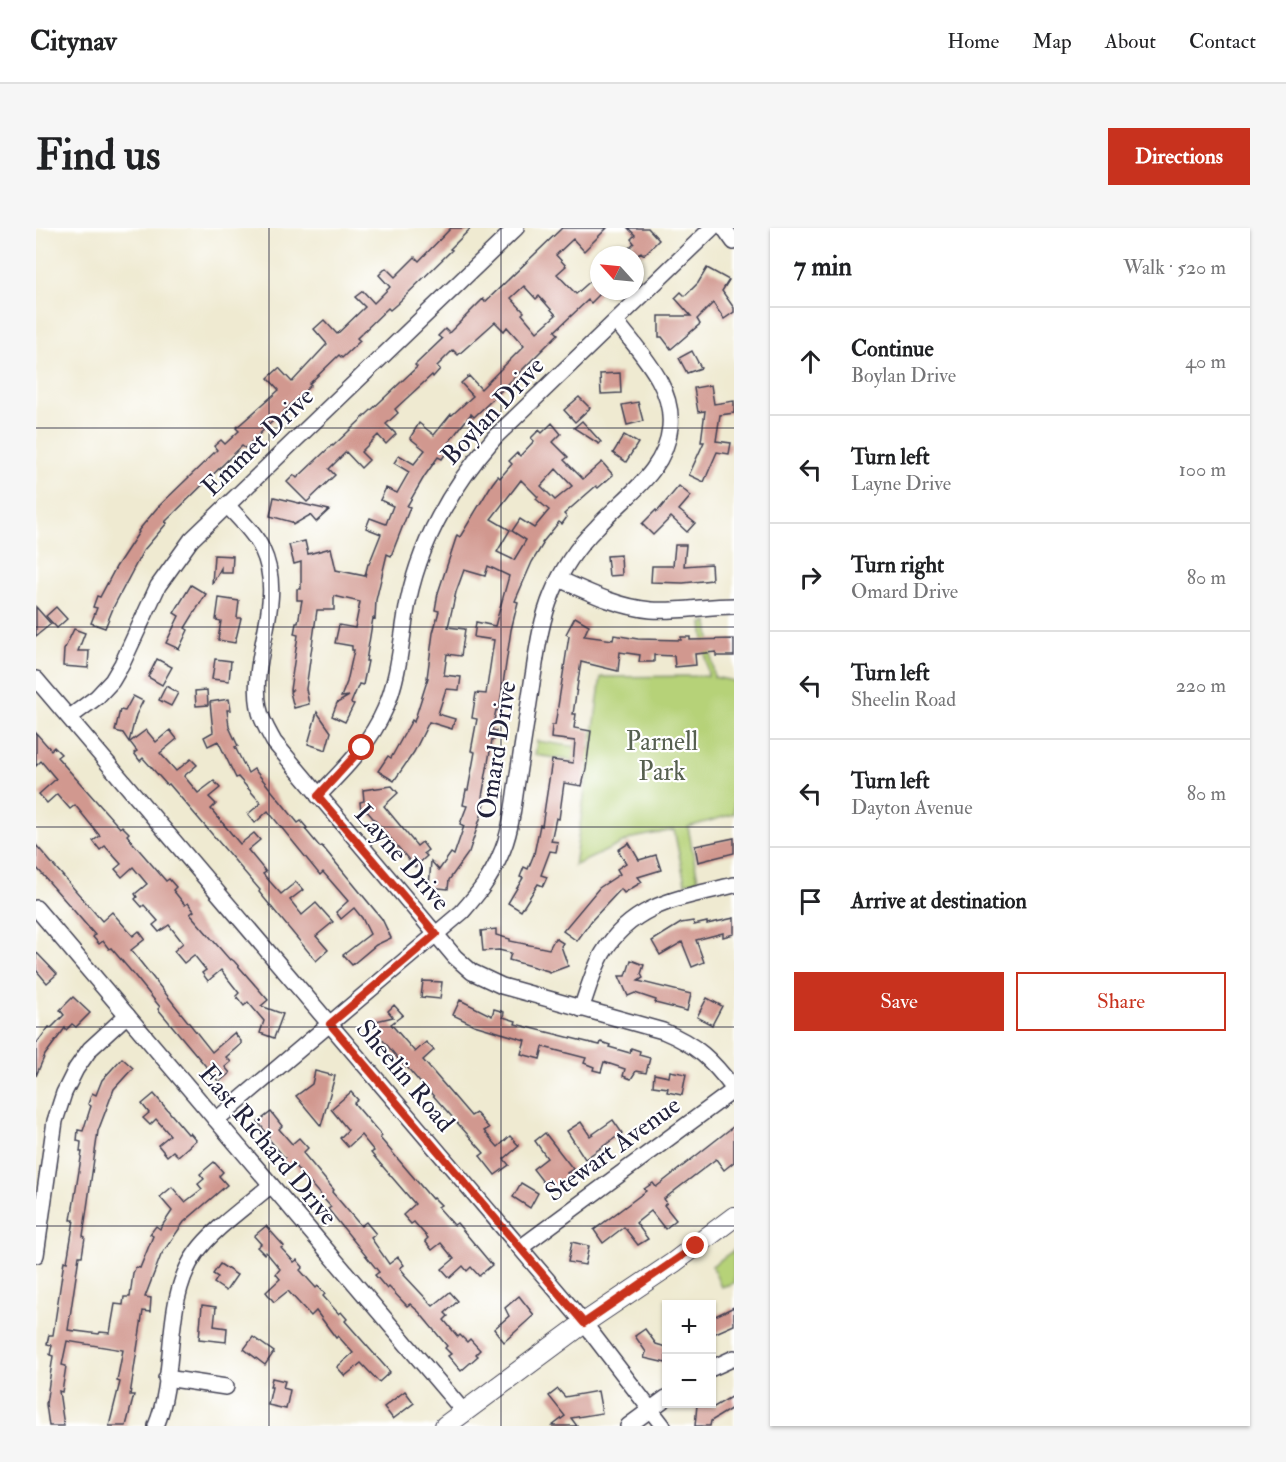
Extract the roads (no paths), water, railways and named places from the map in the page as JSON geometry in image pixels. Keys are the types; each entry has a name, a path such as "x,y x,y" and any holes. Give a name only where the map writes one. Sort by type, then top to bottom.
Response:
{"main road":[{"path":"445,1426 584,1323 673,1263 734,1217"}],"street":[{"name":"Emmet Drive","path":"70,717 97,697 112,681 130,647 149,602 168,570 191,540 516,228"},
{"name":"Boylan Drive","path":"318,796 362,748 385,710 396,677 416,572 431,532 452,491 495,437 712,228"},
{"path":"724,228 734,242"},
{"name":"Omard Drive","path":"216,1120 462,912 492,873 505,845 511,822 540,632 552,592 581,544 653,471 663,455 669,438 670,412 663,388 655,373 616,321"},
{"name":"Layne Drive","path":"227,505 258,542 270,574 270,605 258,679 258,693 262,717 274,742 460,963 484,979 502,986 663,1031 683,1039 710,1059 734,1089"},
{"path":"559,579 610,601 635,608 664,610 734,606"},
{"name":"Sheelin Road","path":"36,679 584,1323 663,1426"},
{"path":"581,1009 604,952 628,923 661,903 734,885"},
{"name":"East Richard Drive","path":"36,908 464,1412"},
{"path":"36,1255 56,1121 64,1093 76,1069 90,1049 127,1015"},
{"name":"Stewart Avenue","path":"520,1248 734,1089"},
{"path":"156,1426 162,1406 179,1292 190,1263 208,1239 271,1185"},
{"path":"716,1366 734,1358"},
{"path":"166,1378 226,1387"},
{"path":"628,1426 662,1401"}],"park label":[{"name":"Parnell Park","path":"662,757"}]}
